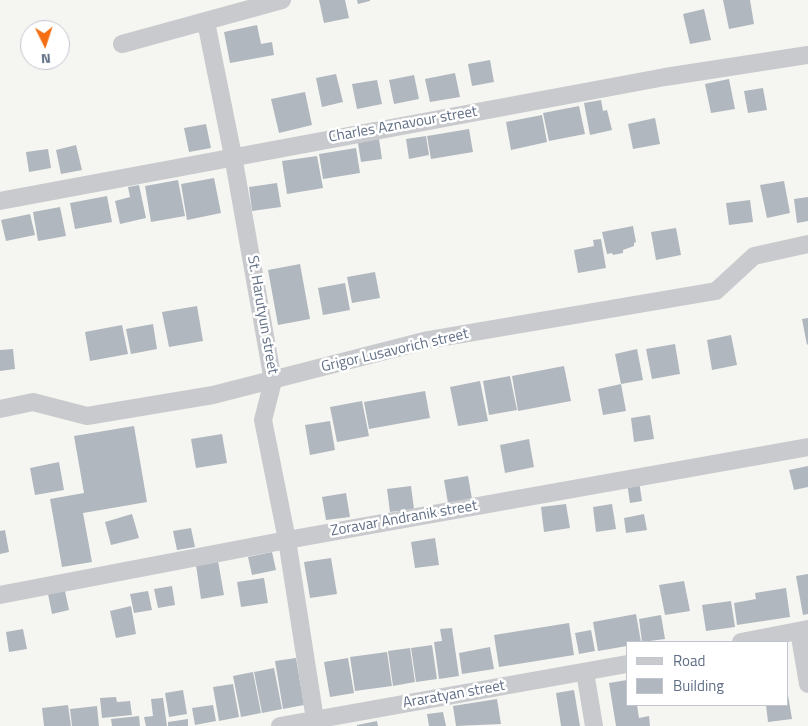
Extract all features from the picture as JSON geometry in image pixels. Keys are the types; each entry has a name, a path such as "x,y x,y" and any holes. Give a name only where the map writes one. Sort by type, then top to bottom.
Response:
{"street":[{"path":"122,44 282,0"},
{"name":"St. Harutyun street","path":"206,22 234,156 273,381 263,420 287,540 316,723"},
{"name":"Charles Aznavour street","path":"0,201 665,77 808,55"},
{"name":"Grigor Lusavorich street","path":"0,409 33,402 87,416 213,395 428,340 716,291 754,256 808,244"},
{"name":"Zoravar Andranik street","path":"0,595 287,540 808,447"},
{"path":"746,641 803,630 808,684"},
{"name":"Araratyan street","path":"280,726 316,723 626,664"},
{"path":"585,672 594,726"}],"building":[{"path":"319,0 345,0 349,18 324,23"},
{"path":"357,0 370,0 370,1 358,4"},
{"path":"723,0 750,0 754,24 729,29"},
{"path":"704,9 711,40 690,44 683,14"},
{"path":"257,25 261,44 272,42 274,55 230,63 224,32"},
{"path":"490,60 494,82 472,86 468,64"},
{"path":"455,73 460,97 430,102 425,79"},
{"path":"336,74 343,102 322,107 316,78"},
{"path":"414,75 419,99 394,104 389,80"},
{"path":"729,79 735,109 711,113 705,84"},
{"path":"377,80 382,104 357,109 352,84"},
{"path":"763,88 767,110 748,113 744,91"},
{"path":"305,92 312,125 279,133 271,99"},
{"path":"601,100 603,111 607,110 612,130 590,135 584,103"},
{"path":"579,106 585,134 549,141 543,113"},
{"path":"542,115 547,142 511,150 506,122"},
{"path":"655,118 660,144 633,149 628,124"},
{"path":"206,124 211,148 189,152 184,128"},
{"path":"469,129 473,152 431,159 427,136"},
{"path":"426,136 429,155 409,159 406,139"},
{"path":"379,139 382,159 361,162 358,143"},
{"path":"76,145 82,170 61,174 56,150"},
{"path":"356,148 360,173 323,179 319,154"},
{"path":"48,149 51,168 29,172 26,152"},
{"path":"317,156 323,188 287,194 282,161"},
{"path":"214,178 221,213 187,220 181,184"},
{"path":"178,180 185,216 151,222 145,186"},
{"path":"784,181 790,213 767,218 760,185"},
{"path":"277,183 281,207 252,211 249,187"},
{"path":"139,185 146,218 120,224 115,201 130,197 128,187"},
{"path":"107,196 112,222 75,229 70,203"},
{"path":"808,197 808,221 797,223 794,199"},
{"path":"750,200 753,222 729,225 726,203"},
{"path":"60,207 66,236 38,241 33,212"},
{"path":"30,214 35,235 6,241 1,220"},
{"path":"633,226 636,242 634,246 623,250 623,253 607,254 602,232"},
{"path":"676,228 681,255 656,260 651,232"},
{"path":"601,239 606,268 578,273 574,250 594,246 593,240"},
{"path":"300,264 310,319 278,325 268,270"},
{"path":"375,272 380,298 352,303 347,277"},
{"path":"345,283 350,310 323,315 318,288"},
{"path":"197,306 203,341 169,347 162,312"},
{"path":"808,318 808,344 807,345 802,319"},
{"path":"153,324 157,349 131,354 126,329"},
{"path":"122,325 128,354 90,361 85,332"},
{"path":"731,335 737,365 712,370 707,340"},
{"path":"675,344 680,374 652,379 646,349"},
{"path":"13,349 15,369 0,371 0,350"},
{"path":"637,349 643,380 621,384 615,354"},
{"path":"564,366 571,401 518,411 512,376"},
{"path":"510,376 517,410 489,415 483,381"},
{"path":"480,381 488,421 458,426 450,387"},
{"path":"621,384 626,411 603,415 598,389"},
{"path":"425,391 430,418 369,429 364,402"},
{"path":"362,401 369,436 337,442 330,407"},
{"path":"650,415 654,439 634,442 631,418"},
{"path":"330,421 335,450 310,455 305,425"},
{"path":"134,426 147,502 83,513 92,562 62,567 50,499 84,493 74,436"},
{"path":"222,434 227,463 196,468 191,439"},
{"path":"529,439 534,467 505,473 500,445"},
{"path":"59,462 64,490 35,495 30,468"},
{"path":"808,466 808,487 794,490 789,470"},
{"path":"468,476 472,499 448,503 444,480"},
{"path":"639,481 642,501 630,503 627,483"},
{"path":"411,486 414,509 390,512 387,489"},
{"path":"346,493 350,517 326,520 322,497"},
{"path":"566,504 570,528 544,532 541,507"},
{"path":"612,504 616,529 596,532 593,507"},
{"path":"132,514 139,538 111,545 105,522"},
{"path":"644,514 647,530 626,533 624,518"},
{"path":"191,528 195,547 177,550 173,531"},
{"path":"5,530 9,552 0,554 0,531"},
{"path":"435,538 439,565 415,568 411,542"},
{"path":"272,552 276,570 252,575 248,557"},
{"path":"331,558 337,594 310,598 304,562"},
{"path":"218,561 224,595 201,599 196,565"},
{"path":"808,574 808,614 803,615 796,576"},
{"path":"264,578 268,603 241,607 237,582"},
{"path":"684,581 690,611 665,615 659,585"},
{"path":"172,586 175,605 158,608 154,589"},
{"path":"786,588 790,617 737,625 734,603 756,599 755,593"},
{"path":"65,591 69,610 52,614 48,594"},
{"path":"148,591 152,610 134,613 130,594"},
{"path":"731,601 735,627 706,631 702,605"},
{"path":"131,606 136,634 116,638 110,611"},
{"path":"636,614 641,641 626,641 626,646 598,651 593,622"},
{"path":"661,615 665,639 642,641 639,619"},
{"path":"569,623 574,655 499,667 494,635"},
{"path":"452,628 459,676 439,679 434,642 442,641 440,629"},
{"path":"23,629 27,649 9,652 6,632"},
{"path":"591,630 595,651 579,654 575,633"},
{"path":"432,645 437,679 416,682 411,648"},
{"path":"490,647 494,669 462,674 459,653"},
{"path":"410,648 415,682 393,686 388,651"},
{"path":"387,652 392,686 355,691 350,657"},
{"path":"296,658 304,705 283,709 275,661"},
{"path":"348,658 354,693 330,697 324,662"},
{"path":"274,668 282,709 262,713 254,672"},
{"path":"253,672 261,713 241,717 233,676"},
{"path":"626,680 626,706 637,706 639,718 649,716 650,726 616,726 609,683"},
{"path":"233,684 239,717 219,721 213,687"},
{"path":"183,690 187,714 169,717 165,693"},
{"path":"574,690 580,726 561,726 556,693"},
{"path":"788,695 792,719 768,722 766,706 788,706"},
{"path":"116,697 117,702 130,701 132,715 102,718 100,698"},
{"path":"163,698 167,726 146,726 144,717 153,716 151,699"},
{"path":"497,699 501,724 456,726 453,706"},
{"path":"68,705 71,726 44,726 42,708"},
{"path":"213,705 216,721 195,725 192,708"},
{"path":"97,706 99,726 72,726 70,709"},
{"path":"443,712 446,726 429,726 427,714"},
{"path":"139,716 140,726 112,726 111,719"},
{"path":"188,719 188,726 168,726 168,722"},
{"path":"377,721 378,726 357,726 357,725"}]}
